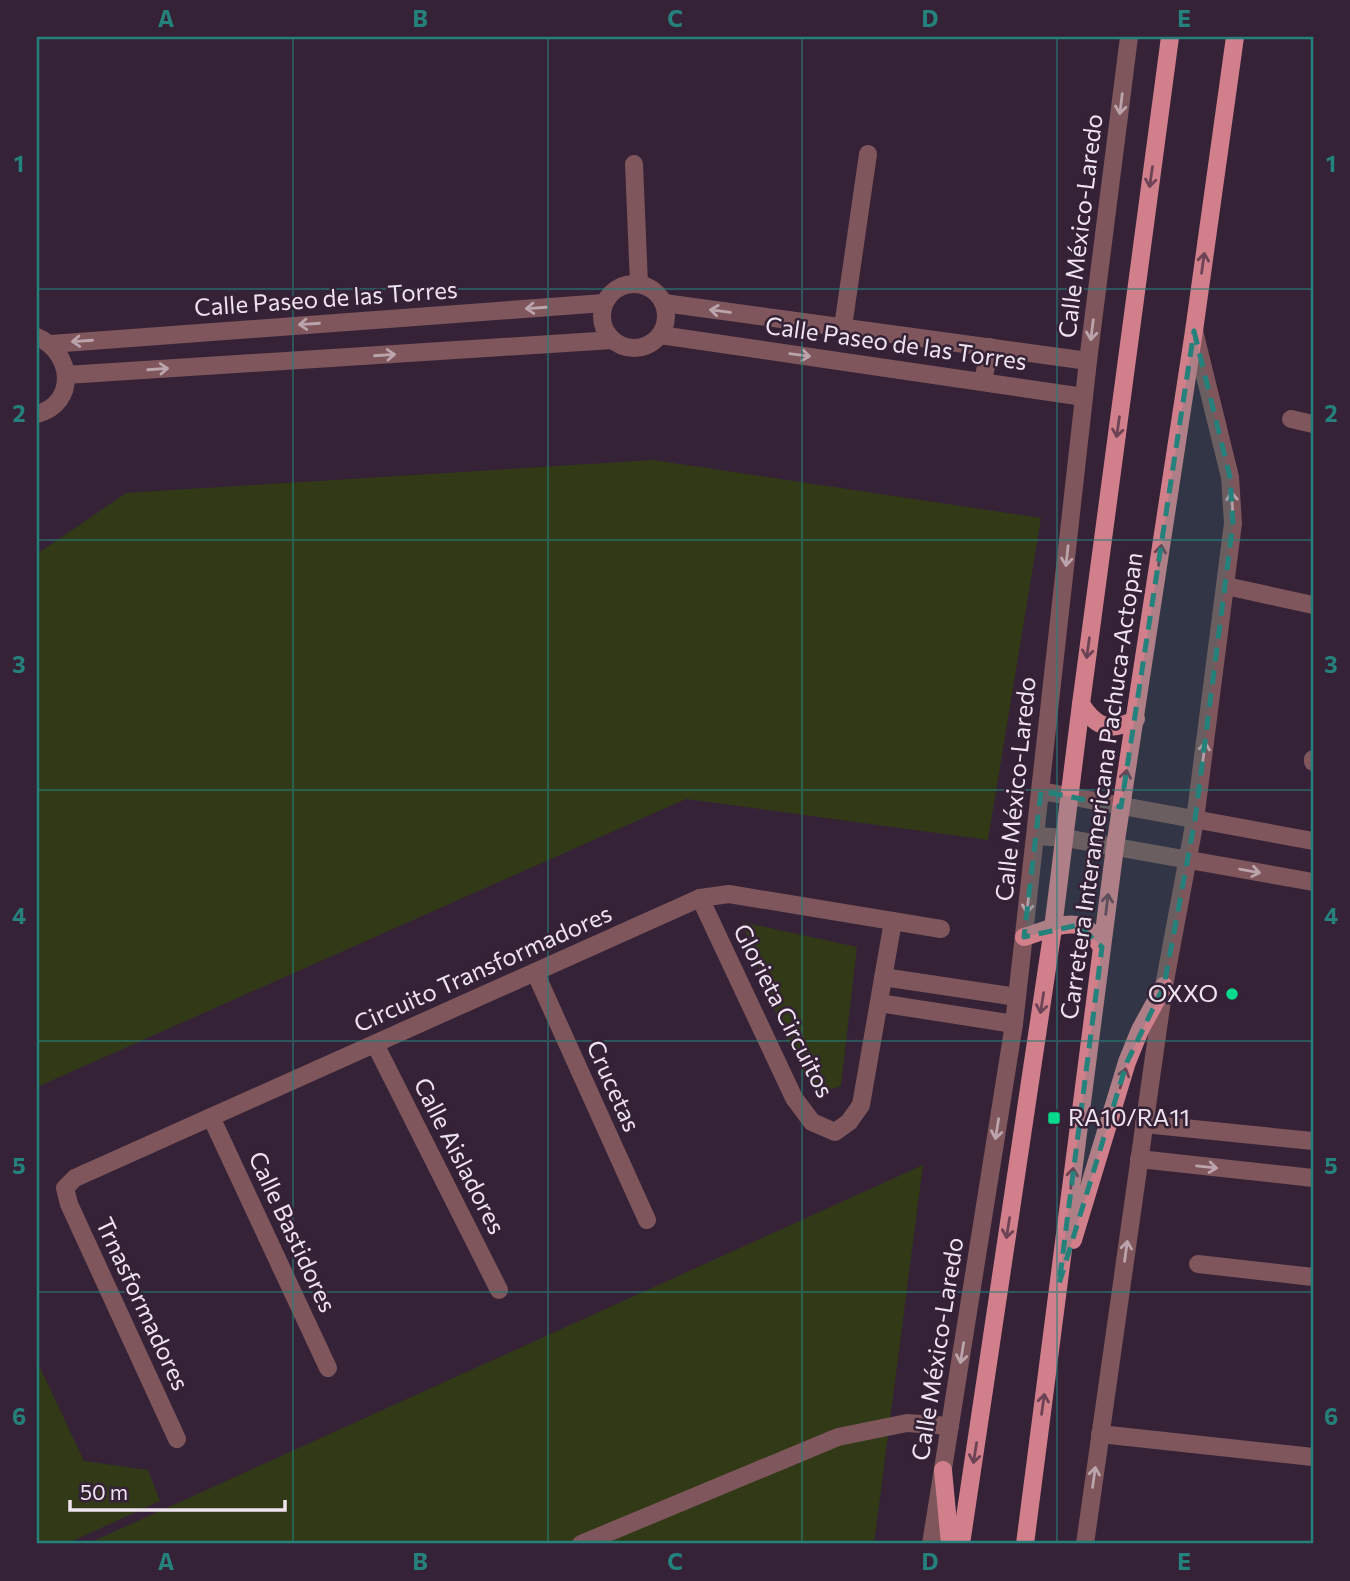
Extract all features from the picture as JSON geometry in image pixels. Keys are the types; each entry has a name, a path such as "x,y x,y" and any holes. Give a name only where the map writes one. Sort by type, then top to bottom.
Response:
{"main road":[{"name":"Carretera Interamericana Pachuca-Actopan","path":"961,1544 1053,928 1071,797 1080,704 1170,37"},
{"name":"Carretera Interamericana Pachuca-Actopan","path":"1025,1544 1115,847 1194,331 1235,37"},
{"path":"1080,704 1097,723 1109,727 1121,728 1136,719"},
{"path":"1024,937 1053,928 1078,925 1092,933 1102,947"},
{"path":"1059,1284 1128,1062 1140,1030 1164,986"},
{"path":"943,1470 950,1544"}],"street":[{"name":"Calle México-Laredo","path":"931,1544 1014,1024 1088,361 1129,37"},
{"path":"843,327 868,155"},
{"path":"634,164 639,284"},
{"path":"66,375 613,340 632,348 642,347 652,343 665,325 664,303 658,294 639,284 618,288 604,303 603,323 613,340"},
{"name":"Calle Paseo de las Torres","path":"44,340 604,303"},
{"name":"Calle Paseo de las Torres","path":"664,303 1088,361"},
{"path":"1085,1544 1164,986 1195,820 1233,523 1230,477 1194,331"},
{"name":"Calle Paseo de las Torres","path":"660,335 1084,397"},
{"path":"37,414 54,405 62,394 66,375 66,367 60,354 44,340"},
{"path":"983,381 990,347"},
{"path":"1291,419 1313,424"},
{"path":"1226,586 1313,605"},
{"path":"1041,791 1313,841"},
{"path":"1036,835 1313,882"},
{"name":"Circuito Transformadores","path":"65,1188 75,1178 700,898 729,894 941,929"},
{"name":"Glorieta Circuitos","path":"700,898 794,1098 812,1122 835,1132 849,1122 860,1105 880,1003"},
{"path":"893,921 880,1003 1014,1024"},
{"name":"Crucetas","path":"535,972 647,1220"},
{"path":"883,977 1017,997"},
{"name":"Calle Aisladores","path":"375,1044 499,1290"},
{"name":"Calle Bastidores","path":"211,1117 328,1368"},
{"path":"1144,1124 1313,1141"},
{"path":"1139,1159 1313,1178"},
{"name":"Trnasformadores","path":"65,1188 69,1204 177,1439"},
{"path":"1198,1264 1313,1277"},
{"path":"581,1544 838,1437 907,1423 950,1426"},
{"path":"1100,1434 1313,1457"}],"highlighted area":[{"path":"1194,331 1230,477 1233,523 1195,820 1164,986 1127,1062 1059,1284 1102,947 1078,925 1024,937 1041,791 1121,807"}],"green space":[{"path":"653,460 1041,518 988,840 686,799 37,1087 37,554 126,493"},
{"path":"742,922 857,947 841,1086 826,1091 805,1078 783,1032"},
{"path":"923,1165 874,1544 87,1544"},
{"path":"37,1361 84,1461 148,1470 160,1501 66,1544 37,1544"}],"place":[{"name":"OXXO","path":"1232,994"},
{"name":"RA10/RA11","path":"1054,1118"}]}
